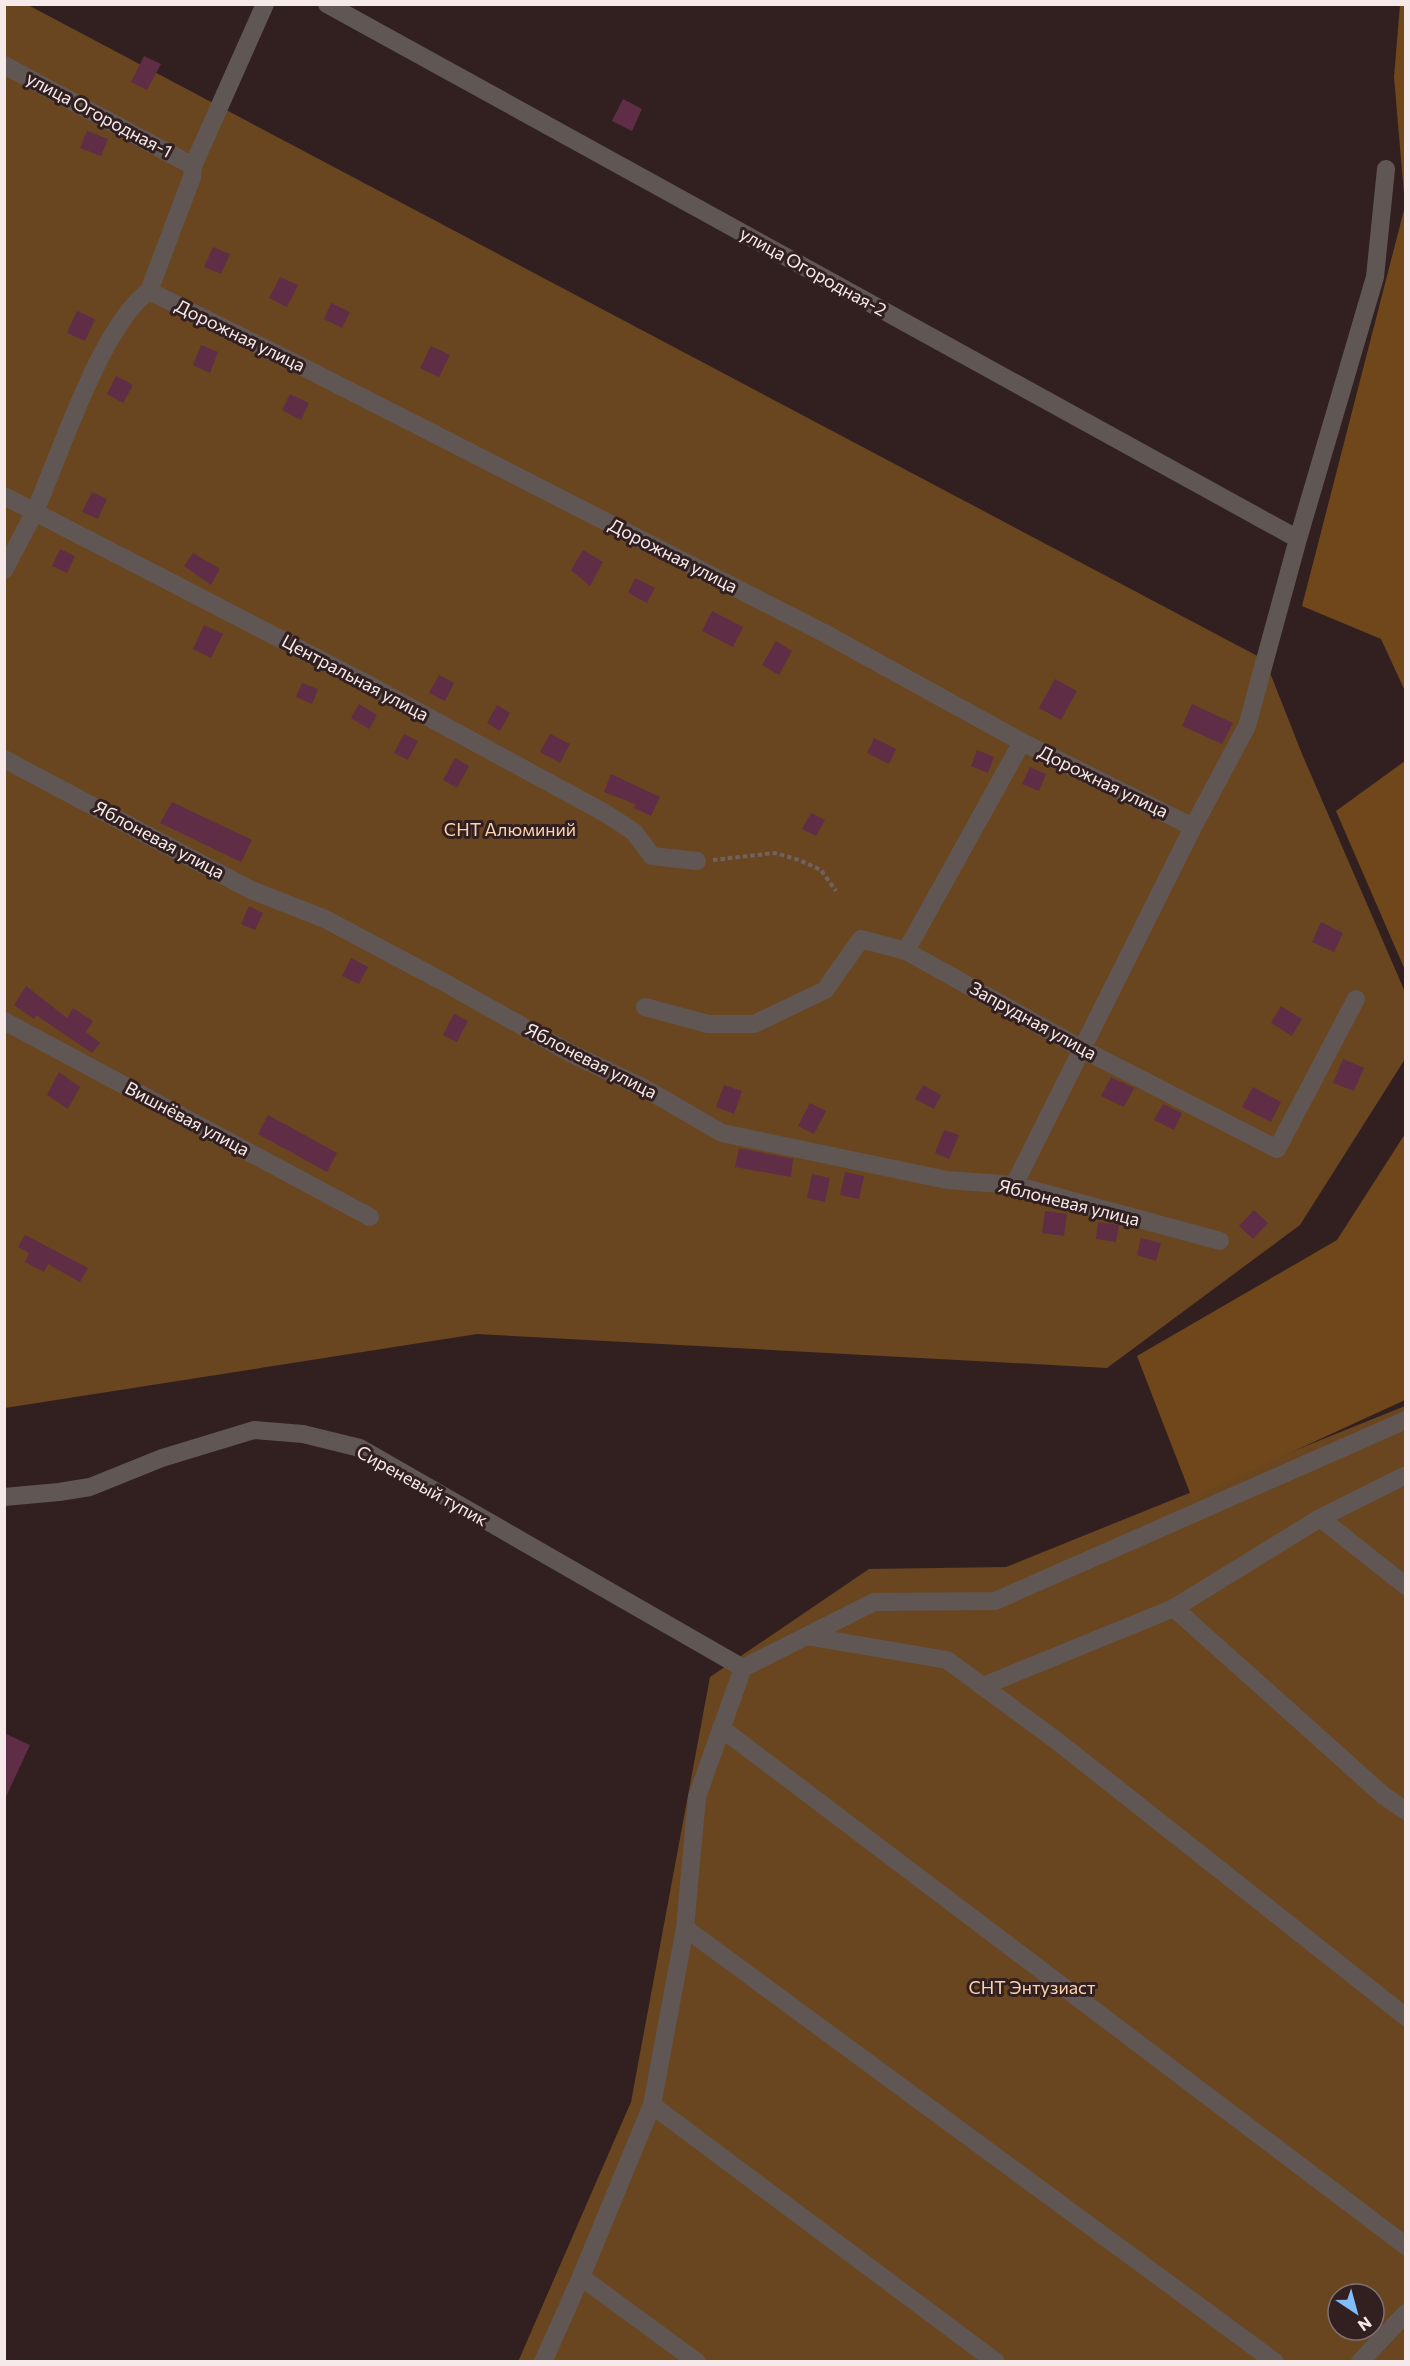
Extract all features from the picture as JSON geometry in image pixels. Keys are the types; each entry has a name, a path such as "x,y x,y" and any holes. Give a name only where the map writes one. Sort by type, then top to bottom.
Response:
{"street":[{"path":"4,570 35,510 83,396 111,339 137,300 149,291 192,177 193,166 266,4"},
{"name":"улица Огородная-2","path":"327,4 1298,539"},
{"name":"улица Огородная-1","path":"4,65 193,166"},
{"path":"1014,1185 1193,827 1247,726 1298,539 1375,277 1386,169"},
{"name":"Дорожная улица","path":"149,291 824,633 1022,742 1193,827"},
{"name":"Центральная улица","path":"4,496 35,510 371,686 605,813 634,832 652,856 697,861"},
{"path":"906,951 1022,742"},
{"name":"Яблоневая улица","path":"4,759 251,890 335,925 440,980 570,1053 646,1089 722,1132 947,1180 1014,1185 1220,1241"},
{"name":"Запрудная улица","path":"645,1007 708,1024 754,1024 825,990 861,939 906,951 1082,1049 1277,1149 1356,999"},
{"name":"Вишнёвая улица","path":"4,1021 370,1217"},
{"path":"543,2361 581,2277 652,2105 685,1928 697,1797 743,1668 874,1602 995,1601 1406,1420"},
{"name":"Сиреневый тупик","path":"4,1497 90,1487 162,1458 254,1430 303,1434 360,1449 743,1668"},
{"path":"983,1686 1174,1608 1320,1518 1406,1475"},
{"path":"1320,1518 1406,1586"},
{"path":"1174,1608 1384,1797 1406,1811"},
{"path":"806,1636 947,1660 1057,1741 1406,2017"},
{"path":"721,1728 1406,2246"},
{"path":"685,1928 1275,2361"},
{"path":"652,2105 996,2361"},
{"path":"581,2277 697,2361"},
{"path":"1360,2361 1406,2313"}],"path":[{"path":"697,861 775,853 821,870 836,891"}],"green space":[{"name":"СНТ Алюминий","path":"5,5 28,5 1265,660 1302,754 1405,992 1405,1059 1300,1225 1107,1368 477,1334 5,1408"},
{"name":"СНТ Энтузиаст","path":"1405,1406 1405,2361 518,2362 631,2102 710,1677 869,1569 1006,1567"}],"shaded area":[{"path":"1400,5 1406,5 1405,691 1381,639 1302,606 1405,206 1394,77"},
{"path":"1405,761 1405,970 1336,811"},
{"path":"1405,1134 1405,1400 1192,1498 1137,1356 1337,1240"}],"building":[{"path":"144,56 161,64 147,90 131,82"},
{"path":"623,99 642,109 632,131 612,121"},
{"path":"87,131 108,139 101,156 80,148"},
{"path":"213,247 230,254 221,274 204,267"},
{"path":"280,277 298,285 287,307 269,298"},
{"path":"331,303 350,312 342,328 324,319"},
{"path":"77,311 95,319 85,341 67,333"},
{"path":"201,345 218,352 210,373 193,365"},
{"path":"431,346 450,355 439,377 420,368"},
{"path":"116,376 133,385 123,403 107,394"},
{"path":"290,394 309,403 301,420 282,410"},
{"path":"92,492 107,499 98,519 82,512"},
{"path":"60,549 75,556 67,573 52,566"},
{"path":"583,550 603,562 590,586 571,570"},
{"path":"193,553 220,569 211,585 184,566"},
{"path":"635,578 655,588 647,603 628,593"},
{"path":"712,611 743,627 733,647 702,631"},
{"path":"204,625 223,634 211,658 193,649"},
{"path":"776,641 792,651 779,675 762,665"},
{"path":"439,675 454,683 445,701 429,693"},
{"path":"1055,679 1077,691 1061,720 1039,708"},
{"path":"302,683 318,689 312,704 296,697"},
{"path":"359,704 377,715 369,729 351,718"},
{"path":"1192,704 1233,723 1222,744 1182,726"},
{"path":"497,705 510,713 500,731 487,723"},
{"path":"404,734 418,741 408,760 394,753"},
{"path":"550,734 570,744 560,763 540,752"},
{"path":"874,738 896,749 889,764 867,753"},
{"path":"977,750 994,757 988,773 971,766"},
{"path":"455,758 469,766 457,788 443,780"},
{"path":"1030,767 1046,774 1039,791 1022,784"},
{"path":"611,774 660,797 651,816 634,808 635,804 604,792"},
{"path":"172,802 252,840 241,862 160,823"},
{"path":"811,813 825,820 816,836 802,829"},
{"path":"249,906 263,913 255,930 241,924"},
{"path":"1321,922 1343,933 1334,952 1312,942"},
{"path":"351,958 368,967 359,984 342,976"},
{"path":"26,986 67,1018 73,1008 93,1021 86,1032 100,1043 92,1053 36,1015 34,1019 14,1005"},
{"path":"1281,1006 1302,1019 1292,1036 1271,1023"},
{"path":"454,1014 468,1021 457,1042 443,1035"},
{"path":"1343,1059 1364,1068 1354,1091 1333,1083"},
{"path":"59,1072 80,1087 68,1109 47,1095"},
{"path":"1111,1077 1134,1088 1124,1107 1101,1096"},
{"path":"724,1085 742,1091 734,1114 716,1107"},
{"path":"923,1085 941,1095 934,1109 915,1099"},
{"path":"1253,1087 1281,1102 1271,1122 1242,1107"},
{"path":"810,1103 826,1111 814,1134 798,1126"},
{"path":"1163,1104 1182,1113 1174,1130 1154,1120"},
{"path":"268,1115 337,1153 327,1172 258,1134"},
{"path":"944,1130 959,1135 949,1159 935,1153"},
{"path":"739,1148 793,1159 791,1177 735,1167"},
{"path":"845,1172 864,1176 859,1199 840,1195"},
{"path":"812,1174 830,1178 825,1202 807,1198"},
{"path":"1254,1210 1268,1223 1253,1239 1239,1226"},
{"path":"1045,1211 1067,1214 1064,1236 1042,1233"},
{"path":"1098,1222 1119,1225 1116,1242 1096,1239"},
{"path":"25,1235 88,1268 80,1282 48,1264 44,1272 25,1262 29,1253 18,1247"},
{"path":"1141,1238 1161,1243 1156,1261 1137,1255"},
{"path":"4,1733 30,1745 4,1801"}]}
